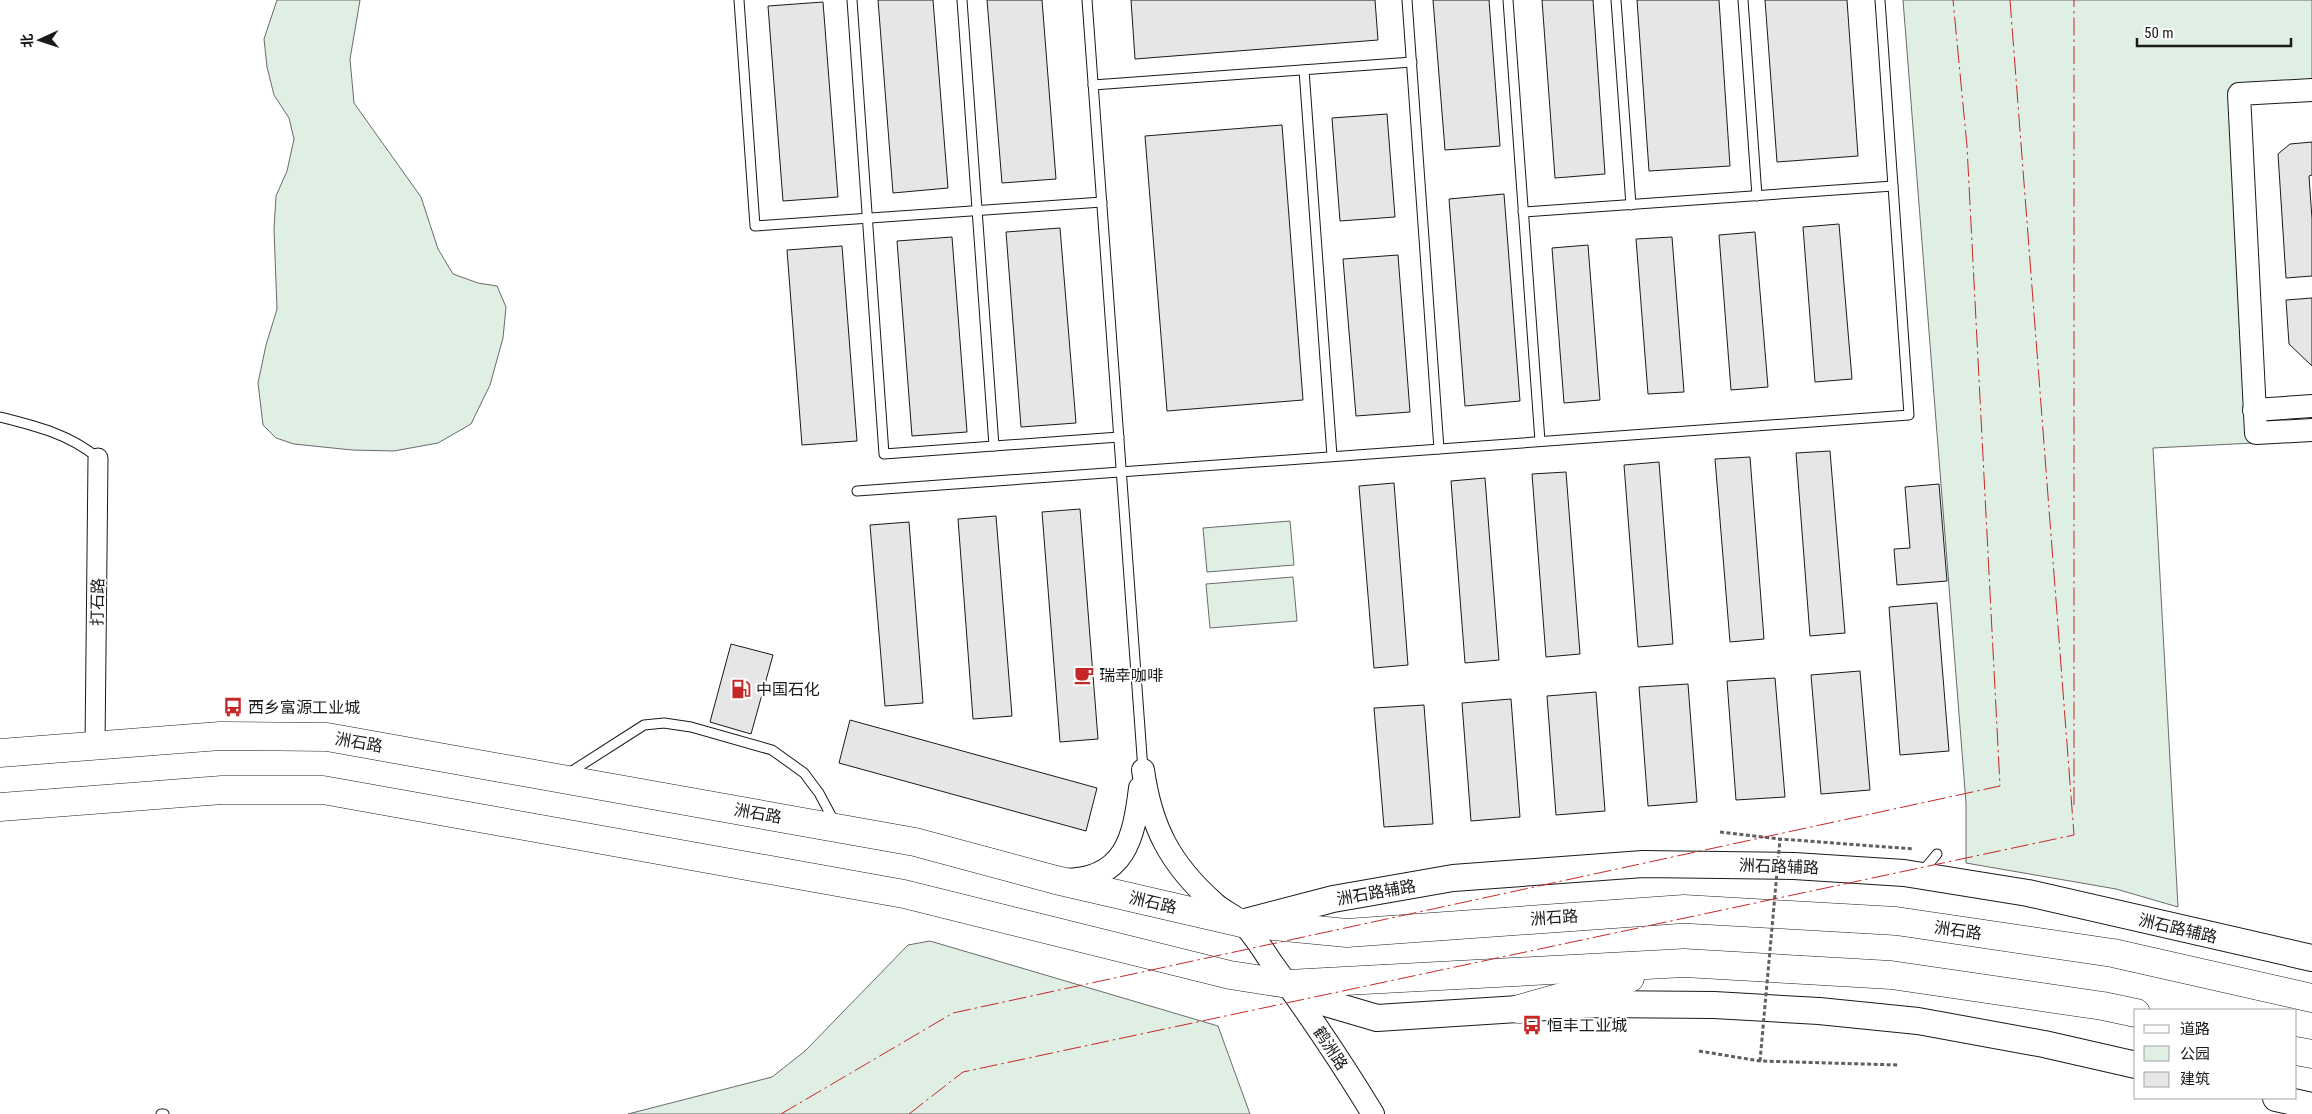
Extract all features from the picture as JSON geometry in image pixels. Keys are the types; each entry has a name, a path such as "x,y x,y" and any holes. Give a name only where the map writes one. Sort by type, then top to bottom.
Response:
{"main road":[{"name":"洲石路","path":"0,753 220,736 327,736 915,842 1056,880 1242,923 1347,933 1684,909 1896,921 2113,953 2312,998"},
{"path":"0,807 222,790 323,790 904,894 1230,975 1288,984 1684,963 1890,974 2104,1006 2134,1013"},
{"name":"洲石路辅路","path":"1242,923 1333,899 1453,878 1633,865 1794,866 1919,875 2028,893 2312,958"},
{"path":"1519,1009 1684,963"},
{"path":"1288,984 1326,1002 1377,1018 1595,1004 1694,1004 1819,1011 1918,1021 2044,1044 2134,1065"},
{"path":"2297,1051 2312,1054"},
{"path":"2280,1099 2312,1106"}],"street":[{"path":"2312,90 2239,94 2256,433 2312,430"},
{"path":"2254,410 2312,406"},
{"name":"打石路","path":"95,746 98,458"},
{"path":"1056,880 1079,880 1101,872 1119,858 1131,839 1142,770"},
{"name":"鹤洲路","path":"1142,770 1147,801 1158,831 1173,859 1193,884 1216,905 1242,923 1288,984 1341,1062 1373,1114"}],"lane":[{"path":"739,0 755,226 1102,202"},
{"path":"852,0 884,454 1119,437"},
{"path":"962,0 994,446"},
{"path":"1087,0 1142,770"},
{"path":"1407,0 1439,449"},
{"path":"1508,0 1540,442"},
{"path":"1616,0 1631,205"},
{"path":"1743,0 1757,196"},
{"path":"857,490 1909,415 1880,0"},
{"path":"1093,85 1412,62"},
{"path":"1304,70 1332,456"},
{"path":"1523,212 1893,186"},
{"path":"0,417 53,431 84,446 98,458"},
{"path":"557,777 577,769 626,735 644,725 664,723 690,727 772,750 804,773 818,792 838,828"},
{"path":"1919,875 1937,854"}],"path":[{"path":"1720,832 1780,840 1903,847"},
{"path":"1760,1061 1780,840"},
{"path":"1699,1050 1760,1061 1898,1065"}],"green space":[{"path":"277,0 360,0 350,59 354,103 421,197 438,249 453,274 478,283 497,286 506,307 503,338 490,385 471,424 438,443 394,451 352,450 294,444 276,438 263,425 258,383 266,345 277,309 274,229 276,196 287,171 294,139 289,118 274,95 267,67 264,39"},
{"path":"1903,0 2312,0 2312,89 2239,94 2254,443 2153,448 2178,907 2116,889 1966,863 1966,803"},
{"path":"1290,521 1294,565 1207,572 1203,528"},
{"path":"1293,577 1297,621 1210,628 1206,584"},
{"path":"930,941 1218,1026 1250,1114 628,1114 772,1077 805,1051 908,945"}],"building":[{"path":"878,0 933,0 948,188 893,193"},
{"path":"987,0 1042,0 1056,179 1002,183"},
{"path":"1131,0 1375,0 1378,40 1135,59"},
{"path":"1433,0 1489,0 1500,146 1445,150"},
{"path":"1542,0 1593,0 1605,174 1555,178"},
{"path":"1637,0 1719,0 1730,166 1649,171"},
{"path":"1765,0 1847,0 1858,156 1777,162"},
{"path":"823,2 838,197 783,201 768,6"},
{"path":"1387,114 1395,217 1340,221 1332,118"},
{"path":"1282,125 1303,400 1167,411 1145,136"},
{"path":"2312,142 2312,175 2309,176 2312,219 2312,276 2286,278 2278,154 2290,144"},
{"path":"1504,194 1520,401 1465,406 1449,199"},
{"path":"1839,224 1852,379 1815,382 1803,227"},
{"path":"1060,228 1076,423 1021,427 1006,232"},
{"path":"1755,232 1768,387 1731,390 1719,235"},
{"path":"952,237 967,432 912,436 897,241"},
{"path":"1672,237 1684,392 1648,394 1636,239"},
{"path":"1588,245 1600,400 1564,403 1552,248"},
{"path":"842,246 857,441 802,445 787,250"},
{"path":"1398,255 1410,412 1356,416 1343,259"},
{"path":"2312,298 2312,366 2289,344 2286,300"},
{"path":"1830,451 1845,633 1810,636 1796,453"},
{"path":"1750,457 1764,639 1730,642 1715,459"},
{"path":"1659,462 1673,644 1638,647 1624,465"},
{"path":"1566,472 1580,654 1546,657 1532,474"},
{"path":"1485,478 1499,660 1465,663 1451,481"},
{"path":"1394,483 1408,665 1374,668 1359,486"},
{"path":"1939,484 1947,581 1897,585 1894,549 1910,548 1905,487"},
{"path":"1080,509 1098,739 1060,742 1042,512"},
{"path":"996,516 1012,716 973,719 958,519"},
{"path":"909,522 923,703 885,706 870,525"},
{"path":"1937,603 1949,751 1900,755 1889,607"},
{"name":"中国石化","path":"731,644 773,655 751,734 710,722"},
{"path":"1860,671 1870,790 1821,794 1811,675"},
{"path":"1775,678 1785,797 1736,800 1727,681"},
{"path":"1688,684 1697,802 1648,806 1639,687"},
{"path":"1596,692 1605,811 1556,815 1547,696"},
{"path":"1511,699 1520,817 1471,821 1462,703"},
{"path":"1424,705 1433,824 1384,827 1374,708"},
{"path":"850,720 1097,788 1086,831 839,763"}],"power":[{"path":"781,1114 953,1013 2000,786 1967,146 1953,0"},
{"path":"2010,0 2074,835"},
{"path":"2074,0 2074,805"},
{"path":"909,1114 963,1072 2074,835"}],"place":[{"name":"瑞幸咖啡","path":"1084,675"},
{"name":"中国石化","path":"741,689"},
{"name":"西乡富源工业城","path":"233,707"},
{"name":"恒丰工业城","path":"1532,1025"}]}
